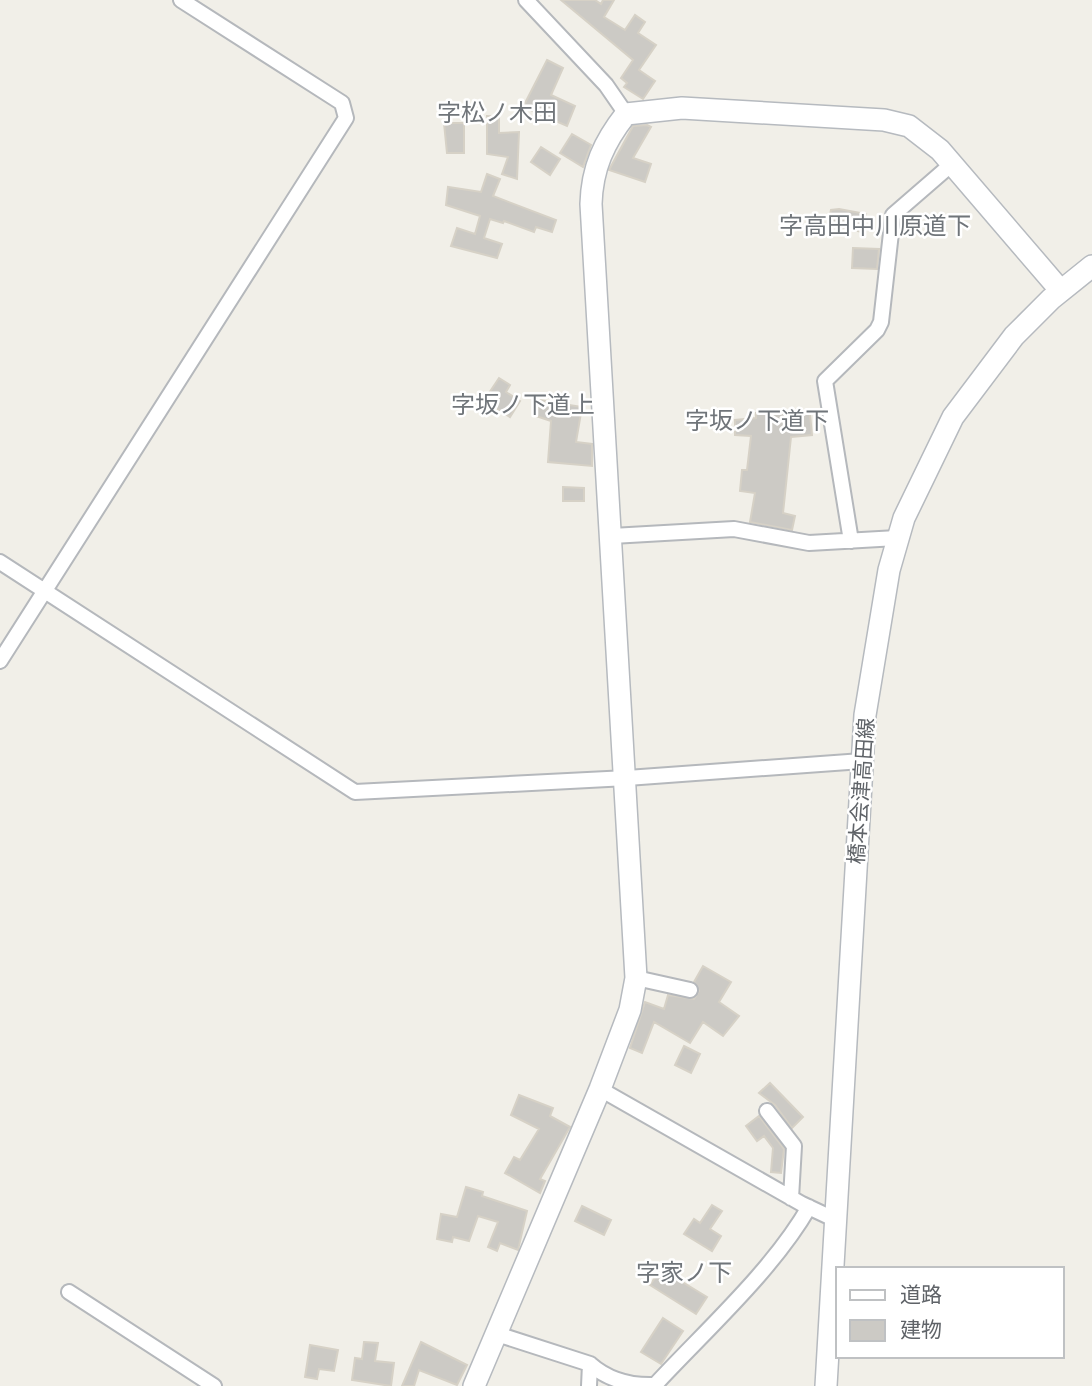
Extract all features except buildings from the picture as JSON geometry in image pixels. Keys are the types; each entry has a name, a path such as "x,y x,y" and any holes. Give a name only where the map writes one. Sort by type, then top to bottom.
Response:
{"street":[{"path":"526,0 606,85 626,114"},
{"path":"0,661 346,118 342,103 189,2"},
{"path":"474,1386 600,1089 630,1010 636,978 627,778 591,204 596,165 605,144 626,114 682,107 884,120 909,127 928,139 953,163 1061,290"},
{"path":"851,541 825,381 877,330 881,322 893,215 953,163"},
{"name":"橋本会津高田線","path":"826,1386 864,715 897,538 923,472 953,417 1014,337 1061,290 1092,265"},
{"path":"612,536 734,529 809,543 897,538"},
{"path":"0,562 355,792 627,778 862,761"},
{"path":"636,978 690,990"},
{"path":"600,1089 791,1198 836,1220"},
{"path":"767,1111 794,1146 791,1198"},
{"path":"655,1385 773,1257 797,1228 809,1207"},
{"path":"69,1292 214,1386"},
{"path":"496,1334 590,1364 598,1372 631,1385 671,1386"},
{"path":"589,1386 590,1364"}],"district":[{"name":"字松ノ木田","path":"497,112"},
{"name":"字高田中川原道下","path":"875,225"},
{"name":"字坂ノ下道上","path":"523,404"},
{"name":"字坂ノ下道下","path":"757,420"},
{"name":"字家ノ下","path":"684,1272"}]}
